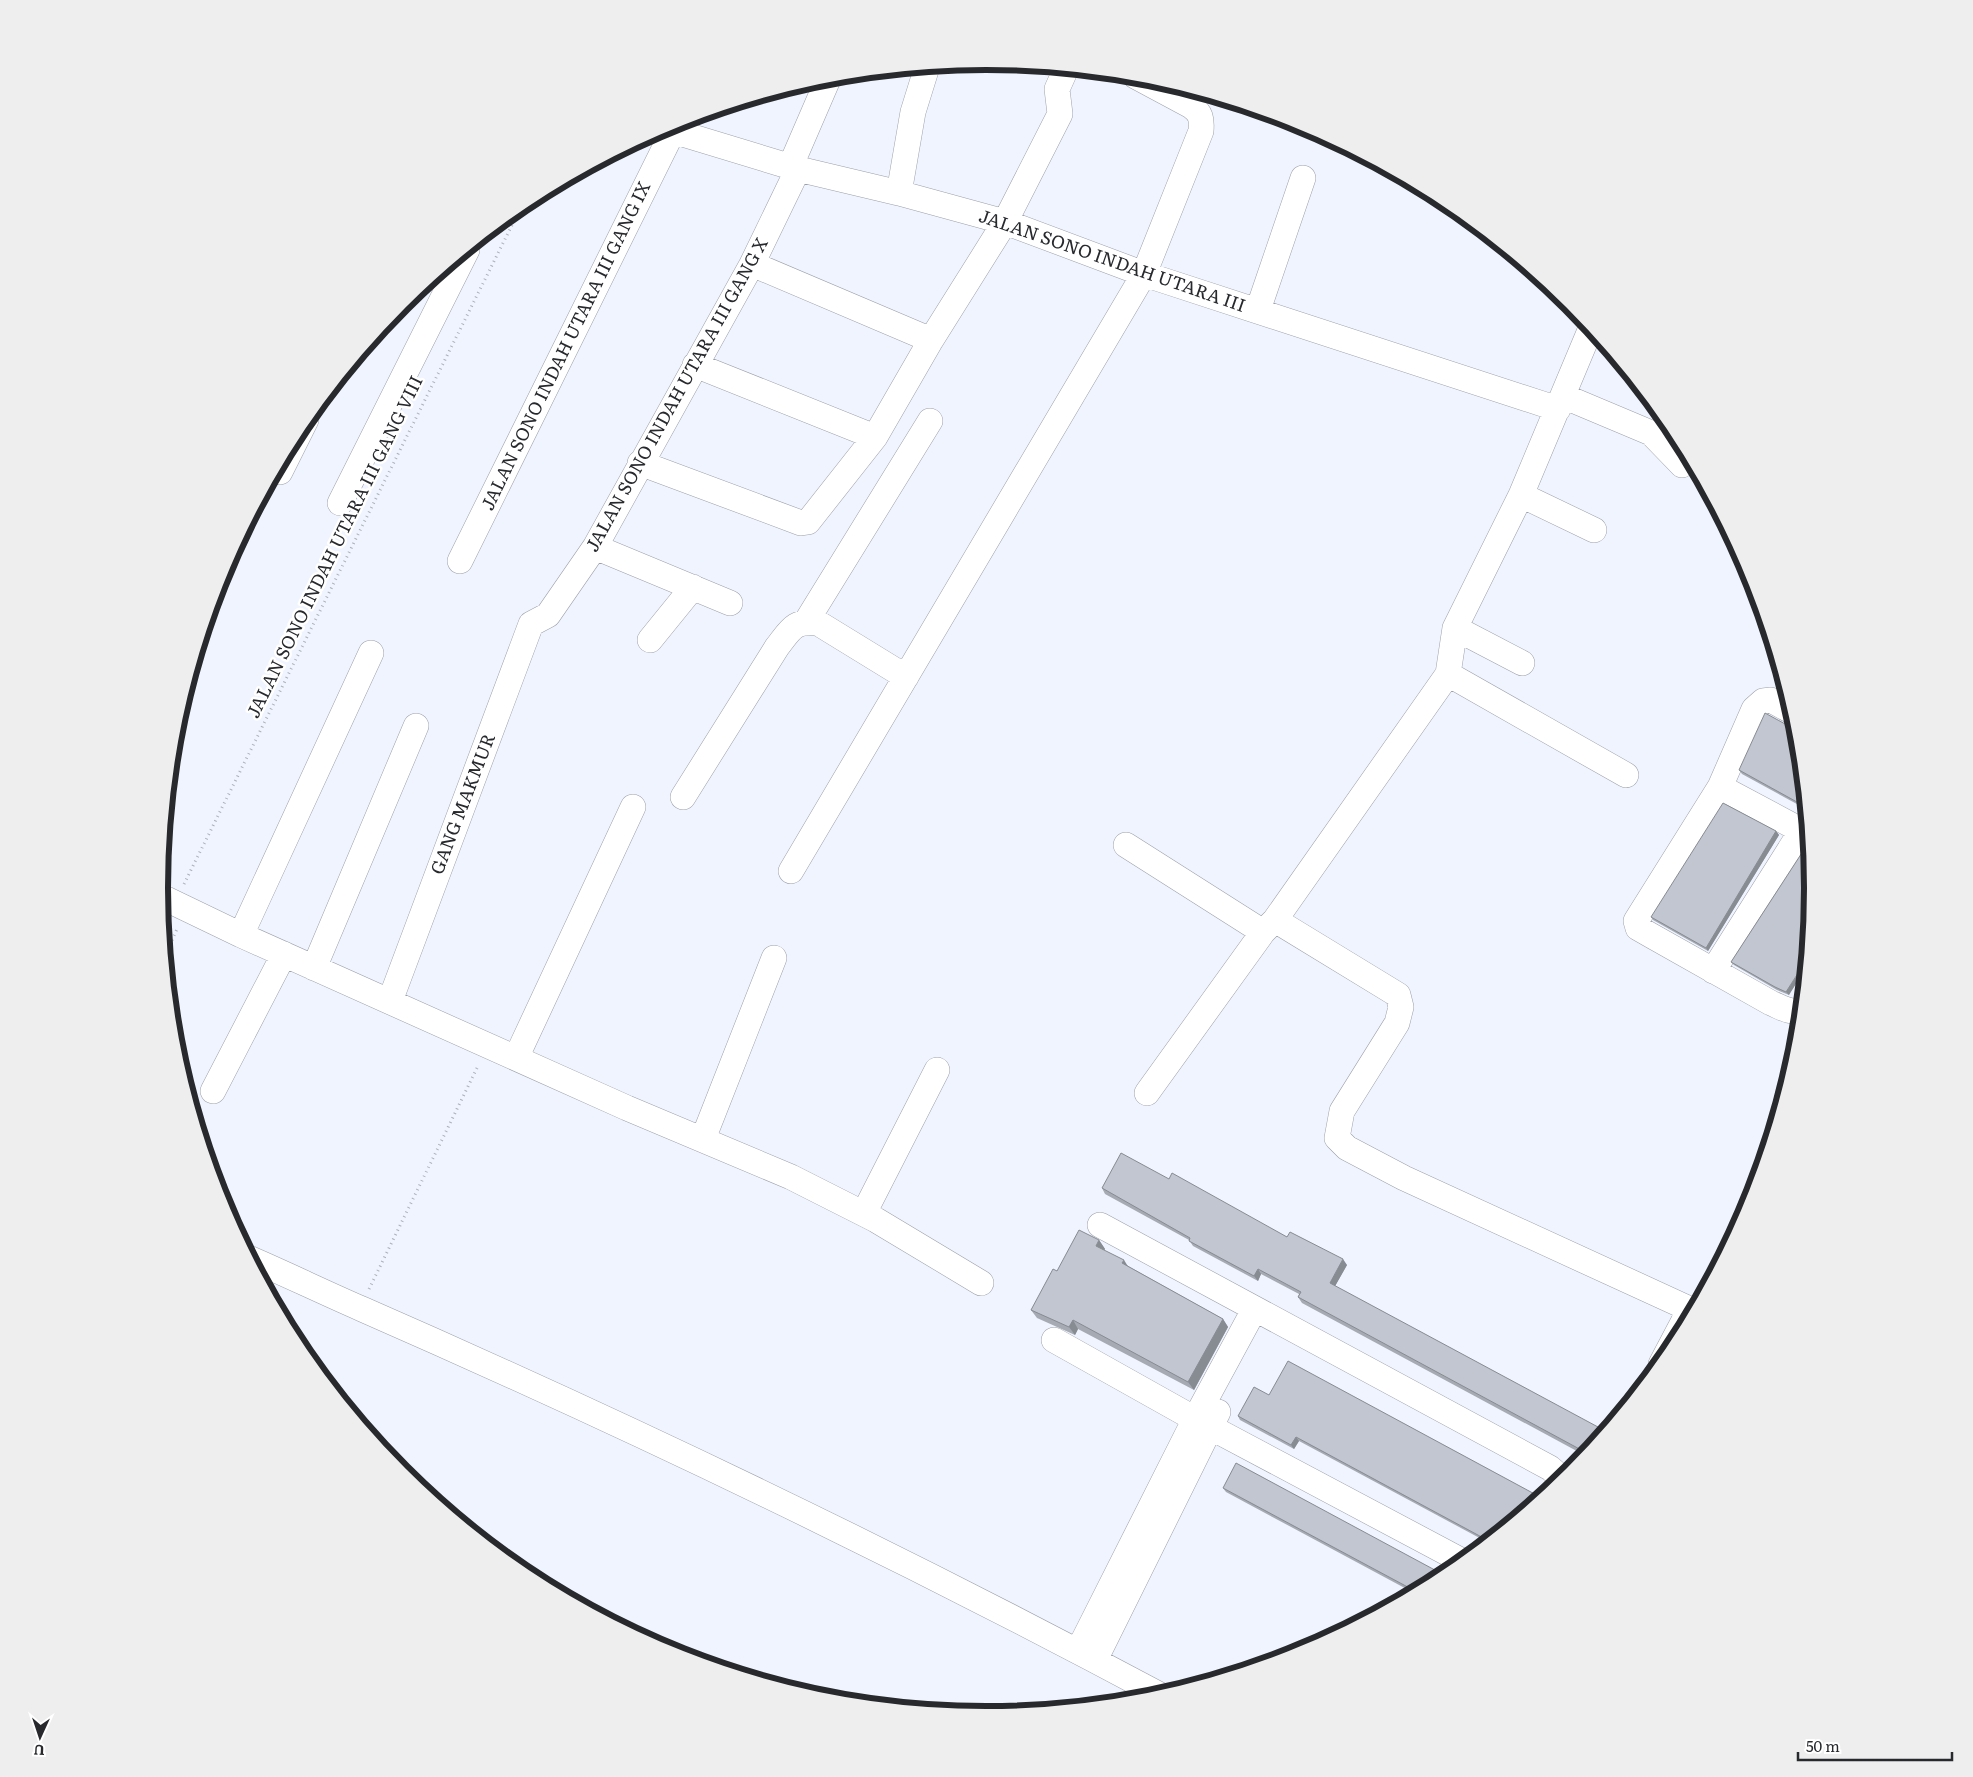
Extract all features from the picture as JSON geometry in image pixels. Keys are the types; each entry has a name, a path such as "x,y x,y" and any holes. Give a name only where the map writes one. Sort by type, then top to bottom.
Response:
{"street":[{"path":"899,193 913,112 925,73"},
{"path":"640,463 801,524 808,522 875,437 931,340 1005,222 1060,114 1057,89 1064,74"},
{"name":"JALAN SONO INDAH UTARA III GANG X","path":"548,615 595,547 752,264 794,167 825,86"},
{"path":"791,871 1144,274 1201,131 1202,120 1199,112 1191,106 1159,89"},
{"name":"JALAN SONO INDAH UTARA III","path":"674,132 794,167 1005,222 1144,274 1651,433 1682,465"},
{"name":"JALAN SONO INDAH UTARA III GANG IX","path":"460,562 665,135"},
{"path":"1258,310 1303,178"},
{"path":"340,503 461,261"},
{"path":"752,264 931,340"},
{"path":"1147,1093 1269,926 1448,674 1455,628 1521,495 1588,335"},
{"path":"695,365 875,437"},
{"path":"806,622 930,422"},
{"path":"1521,495 1594,530"},
{"path":"595,547 730,603"},
{"path":"650,640 693,587"},
{"name":"GANG MAKMUR","path":"390,1002 531,624 548,615"},
{"path":"683,797 777,647 794,625 806,622 818,623 906,677"},
{"path":"1455,628 1522,664"},
{"path":"241,935 371,653"},
{"path":"1448,674 1626,775"},
{"path":"1784,707 1771,700 1763,701 1754,709 1720,787 1636,921 1638,928 1713,971 1789,1010 1795,1011"},
{"path":"314,968 416,726"},
{"path":"1720,787 1803,831"},
{"path":"516,1058 633,807"},
{"path":"1713,971 1803,835"},
{"path":"1126,845 1269,926 1398,995 1401,1007 1397,1023 1342,1111 1337,1138 1347,1148 1404,1178 1689,1308"},
{"path":"168,900 241,935 627,1108 703,1138 791,1177 864,1213 981,1283"},
{"path":"213,1091 284,954"},
{"path":"703,1138 774,958"},
{"path":"864,1213 937,1070"},
{"path":"1100,1225 1550,1468 1557,1474"},
{"path":"258,1262 493,1366 792,1506 1151,1690"},
{"path":"1086,1656 1203,1423 1262,1313"},
{"path":"1054,1340 1203,1423 1457,1558"}],"path":[{"name":"JALAN SONO INDAH UTARA III GANG VIII","path":"168,896 514,221"},
{"path":"360,1308 488,1045"}],"building":[{"path":"1765,713 1788,726 1800,804 1739,770"},
{"path":"1723,803 1776,831 1706,948 1651,917"},
{"path":"1804,850 1805,888 1800,969 1786,992 1731,962"},
{"path":"1121,1153 1169,1179 1172,1173 1287,1237 1290,1232 1343,1259 1330,1283 1598,1427 1592,1439 1581,1450 1298,1297 1301,1292 1258,1269 1254,1276 1189,1241 1190,1238 1102,1188"},
{"path":"1079,1230 1099,1240 1096,1246 1124,1260 1122,1263 1223,1319 1188,1382 1073,1320 1069,1327 1031,1310 1053,1269 1057,1271"},
{"path":"1288,1361 1536,1495 1484,1538 1296,1437 1291,1445 1238,1416 1254,1387 1269,1395"},
{"path":"1236,1463 1437,1571 1410,1588 1223,1488"}]}
